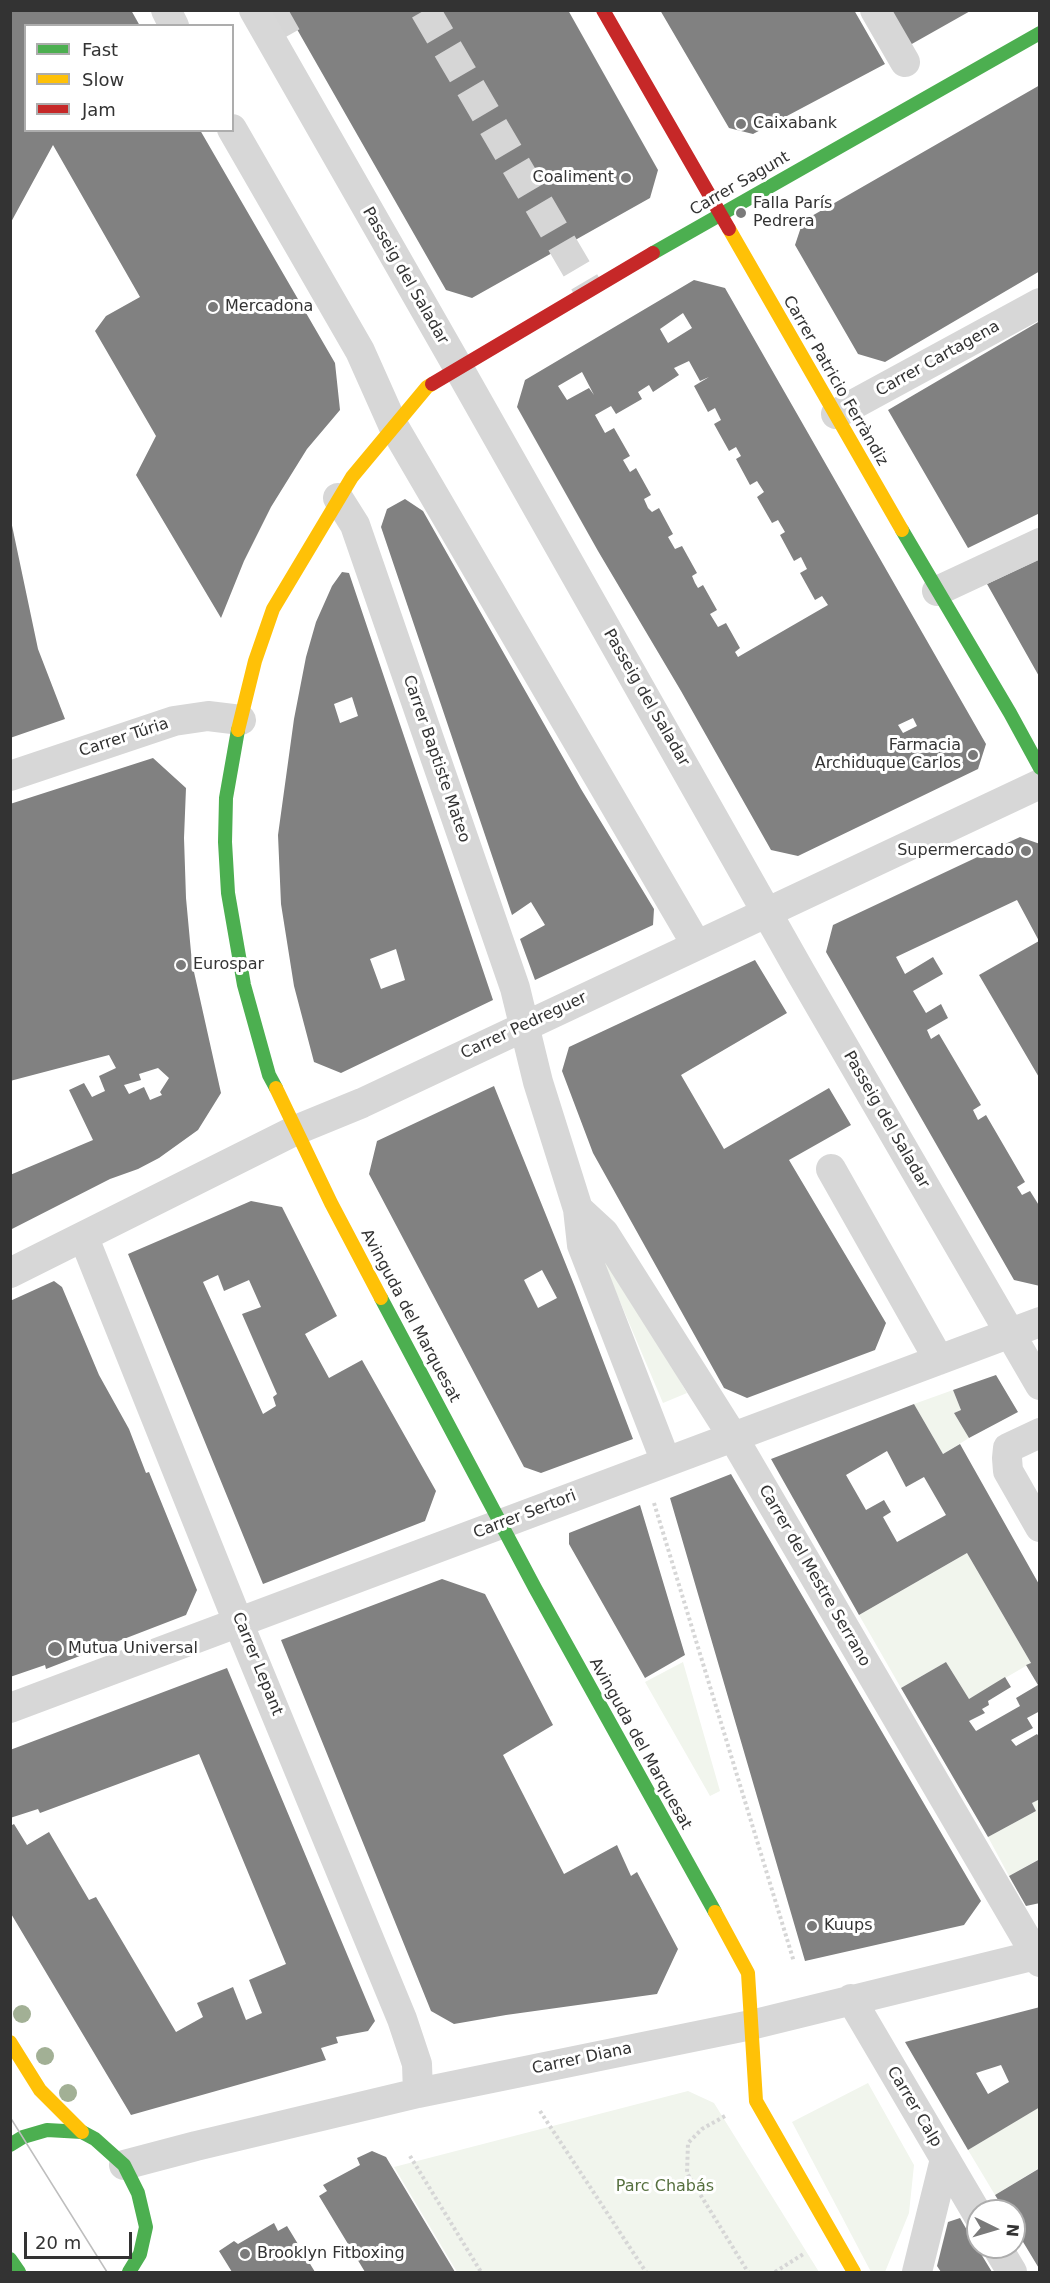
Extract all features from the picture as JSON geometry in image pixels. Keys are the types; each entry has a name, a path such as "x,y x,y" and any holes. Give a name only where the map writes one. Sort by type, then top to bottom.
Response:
{"street":[{"path":"166,10 173,24"},
{"name":"Passeig del Saladar","path":"254,10 767,912 1040,1385"},
{"name":"Carrer Patricio Ferràndiz","path":"603,10 1040,768"},
{"path":"875,10 905,62"},
{"name":"Carrer Sagunt","path":"458,367 1040,33"},
{"path":"234,132 360,351 393,425 696,944"},
{"name":"Carrer Cartagena","path":"836,414 1040,303"},
{"name":"Avinguda del Marquesat","path":"458,367 427,387 352,477 273,609 255,661 226,798 225,842 228,893 244,985 269,1075 331,1203 501,1524 748,1973 756,2102 854,2272"},
{"name":"Carrer Baptiste Mateo","path":"338,498 355,525 515,988 525,1025"},
{"path":"937,591 1040,543"},
{"name":"Carrer Túria","path":"10,776 174,721 208,716 241,720"},
{"name":"Carrer Pedreguer","path":"10,1273 296,1130 362,1103 1040,784"},
{"name":"Carrer del Mestre Serrano","path":"525,1025 538,1082 578,1209 582,1245 655,1466"},
{"path":"831,1169 939,1360"},
{"name":"Carrer del Mestre Serrano","path":"578,1209 604,1233 733,1437 1038,1957"},
{"name":"Carrer Lepant","path":"84,1238 238,1622 402,2019 417,2064 418,2093"},
{"name":"Carrer Sertori","path":"10,1708 1040,1322"},
{"path":"1040,1432 1008,1448 1006,1458 1008,1471 1040,1527"},
{"name":"Carrer Diana","path":"124,2165 418,2093 751,2025 851,1999 1038,1957"},
{"name":"Carrer Calp","path":"851,1999 969,2199"},
{"path":"10,2042 40,2090 82,2132 108,2149 124,2165 138,2193 151,2260"},
{"path":"10,2145 23,2137 47,2130 82,2132"},
{"path":"917,2272 945,2159"},
{"path":"129,2272 140,2254 146,2227"},
{"path":"10,2259 19,2272"},
{"path":"1004,2259 1012,2272"}],"path":[{"path":"655,1466 794,1962"},
{"path":"748,2272 687,2173 687,2153 688,2143 702,2129 756,2102"},
{"path":"540,2111 646,2272"},
{"path":"410,2156 482,2272"},
{"path":"775,2272 813,2248"}],"green space":[{"path":"600,1242 687,1393 663,1403 596,1245"},
{"path":"953,1390 961,1410 954,1413 969,1438 943,1454 914,1404"},
{"path":"967,1553 1031,1663 969,1699 946,1662 901,1688 859,1615"},
{"path":"683,1662 720,1791 710,1796 645,1682"},
{"path":"1039,1799 1039,1859 1009,1876 988,1837 1036,1811 1032,1803"},
{"path":"868,2083 914,2165 909,2213 885,2272 871,2272 792,2122"},
{"name":"Parc Chabás","path":"688,2091 714,2103 819,2272 457,2272 394,2167"},
{"path":"1039,2107 1039,2168 995,2195 968,2150"}],"building":[{"name":"Mercadona","path":"10,10 131,10 139,24 24,24 24,132 201,132 335,363 340,410 307,449 271,507 244,561 221,618 136,475 156,436 95,331 106,316 140,297 53,145 10,224"},
{"path":"286,10 568,10 658,170 650,198 472,298 446,290"},
{"path":"660,10 854,10 885,64 753,134 729,128"},
{"path":"891,10 972,10 910,45"},
{"path":"1040,85 1040,271 885,362 858,354 795,245 803,221"},
{"path":"694,280 725,288 986,744 978,769 798,856 771,850 517,407 525,380","holes":["683,313 692,328 668,343 660,329","689,361 700,381 709,377 694,386 708,412 715,408 721,420 714,424 729,451 736,447 741,456 736,459 750,485 757,481 764,492 757,497 772,523 778,520 785,532 780,535 794,561 801,557 807,569 800,573 815,600 822,596 828,605 738,657 735,652 740,648 726,623 718,627 710,614 717,610 703,585 698,588 695,583 692,576 697,573 682,546 675,549 668,537 673,534 659,508 652,512 648,508 644,499 651,495 636,468 630,472 623,460 630,456 614,428 605,433 595,415 611,406 616,414 642,399 638,392 649,385 653,392 679,375 674,368","582,372 594,395 589,388 567,400 558,386","913,718 917,726 903,733 898,725"]},
{"path":"1040,321 1040,513 968,548 888,410"},
{"path":"405,499 423,511 581,789 654,909 653,925 535,980 520,939 545,925 531,902 512,915 381,527 387,509"},
{"path":"10,516 38,649 65,719 10,738"},
{"path":"1040,559 1040,678 987,584"},
{"path":"342,572 349,573 493,1000 341,1073 314,1062 294,986 281,904 278,835 294,719 306,657 316,622 332,586","holes":["352,697 358,716 340,723 334,704","396,949 405,980 381,989 370,959"]},
{"path":"153,758 186,788 184,838 186,898 192,963 221,1093 198,1130 159,1158 138,1169 110,1179 10,1230 10,1175 93,1140 69,1090 84,1083 92,1097 105,1091 99,1076 116,1068 109,1055 10,1081 10,804","holes":["158,1068 169,1078 160,1092 162,1095 150,1100 144,1087 129,1094 124,1085 141,1080 139,1074"]},
{"path":"1020,837 1040,844 1040,1079 979,975 1039,941 1017,900 896,957 905,974 933,957 943,974 913,991 926,1013 941,1004 948,1018 927,1030 931,1039 939,1034 981,1105 973,1110 978,1120 986,1115 1025,1182 1017,1187 1022,1195 1030,1191 1040,1207 1040,1286 1014,1280 826,952 833,925"},
{"path":"755,960 787,1013 681,1075 724,1149 829,1088 851,1125 789,1160 886,1323 875,1350 747,1398 724,1388 593,1153 562,1071 569,1047"},
{"path":"494,1086 633,1439 541,1473 524,1467 369,1174 377,1141","holes":["542,1270 557,1298 538,1308 524,1280"]},
{"path":"251,1201 282,1207 337,1316 305,1334 329,1378 362,1360 436,1491 425,1521 263,1584 128,1254","holes":["218,1275 224,1291 249,1280 261,1307 242,1314 277,1394 273,1397 276,1406 263,1414 203,1282"]},
{"path":"54,1281 62,1287 99,1375 129,1429 146,1473 149,1472 197,1590 186,1615 46,1669 45,1665 10,1677 10,1301"},
{"path":"996,1375 1018,1412 969,1438 954,1413 961,1410 953,1390"},
{"path":"914,1404 943,1454 960,1444 1040,1586 1040,1711 1027,1718 1033,1728 1011,1740 1016,1746 1037,1734 1040,1738 1040,1799 1032,1803 1036,1811 988,1837 901,1688 946,1662 969,1699 1005,1677 1011,1687 988,1701 989,1705 982,1709 985,1713 969,1721 976,1731 1020,1706 1016,1698 1038,1685 1026,1665 1031,1663 967,1553 859,1615 771,1459","holes":["887,1451 906,1487 924,1477 946,1515 897,1542 883,1517 891,1512 884,1500 866,1510 846,1475"]},
{"path":"731,1474 981,1901 964,1925 805,1961 670,1498"},
{"path":"640,1505 685,1655 645,1678 569,1544 569,1533"},
{"path":"442,1579 485,1594 553,1725 503,1755 564,1874 617,1845 631,1876 637,1872 678,1949 657,1994 454,2024 431,2011 281,1640"},
{"path":"227,1668 375,2021 368,2031 336,2037 338,2043 321,2048 326,2060 131,2115 10,1912 10,1826 14,1824 27,1845 49,1832 89,1900 96,1897 176,2032 203,2017 197,2003 233,1987 246,2020 262,2013 249,1980 286,1964 199,1754 40,1813 38,1809 10,1818 10,1750"},
{"path":"1040,1859 1040,1903 1026,1906 1009,1876"},
{"path":"1040,2007 1040,2107 968,2150 905,2042","holes":["1001,2065 1009,2082 988,2094 976,2073"]},
{"path":"372,2151 386,2157 455,2272 365,2272 319,2196 327,2191 323,2185 360,2165 357,2158"},
{"path":"1040,2168 1040,2270 1026,2247 1026,2199 998,2199 995,2195"},
{"path":"960,2218 966,2228 966,2259 984,2259 992,2272 941,2272 937,2266 948,2222"},
{"path":"274,2223 278,2231 287,2226 315,2272 232,2272 219,2251 234,2241 238,2244"}],"tunnel":[{"path":"266,31 303,10"},
{"path":"425,10 589,290"}],"tram line":[{"path":"10,2117 107,2272"}],"traffic: fast":[{"path":"653,253 1040,33"},
{"path":"902,530 1040,768"},
{"path":"238,730 226,798 225,842 228,893 244,985 269,1075 276,1088"},
{"path":"381,1298 535,1588 715,1912"},
{"path":"10,2145 23,2137 47,2130 82,2132 95,2139 124,2165 138,2193 146,2227 140,2254 129,2272"},
{"path":"10,2259 19,2272"}],"traffic: slow":[{"path":"729,229 902,530"},
{"path":"238,730 255,661 273,609 352,477 427,387 432,384"},
{"path":"276,1088 331,1203 381,1298"},
{"path":"715,1912 748,1973 756,2101 854,2272"},
{"path":"10,2042 40,2090 82,2132"}],"traffic: jam":[{"path":"603,10 729,229"},
{"path":"432,384 653,253"}],"place":[{"name":"Caixabank","path":"741,124"},
{"name":"Coaliment","path":"626,178"},
{"name":"Falla París Pedrera","path":"741,213"},
{"name":"Mercadona","path":"213,307"},
{"name":"Farmacia Archiduque Carlos","path":"973,755"},
{"name":"Supermercado","path":"1026,851"},
{"name":"Eurospar","path":"181,965"},
{"name":"Mutua Universal","path":"55,1649"},
{"name":"Kuups","path":"812,1926"},
{"name":"Brooklyn Fitboxing","path":"245,2254"}]}
